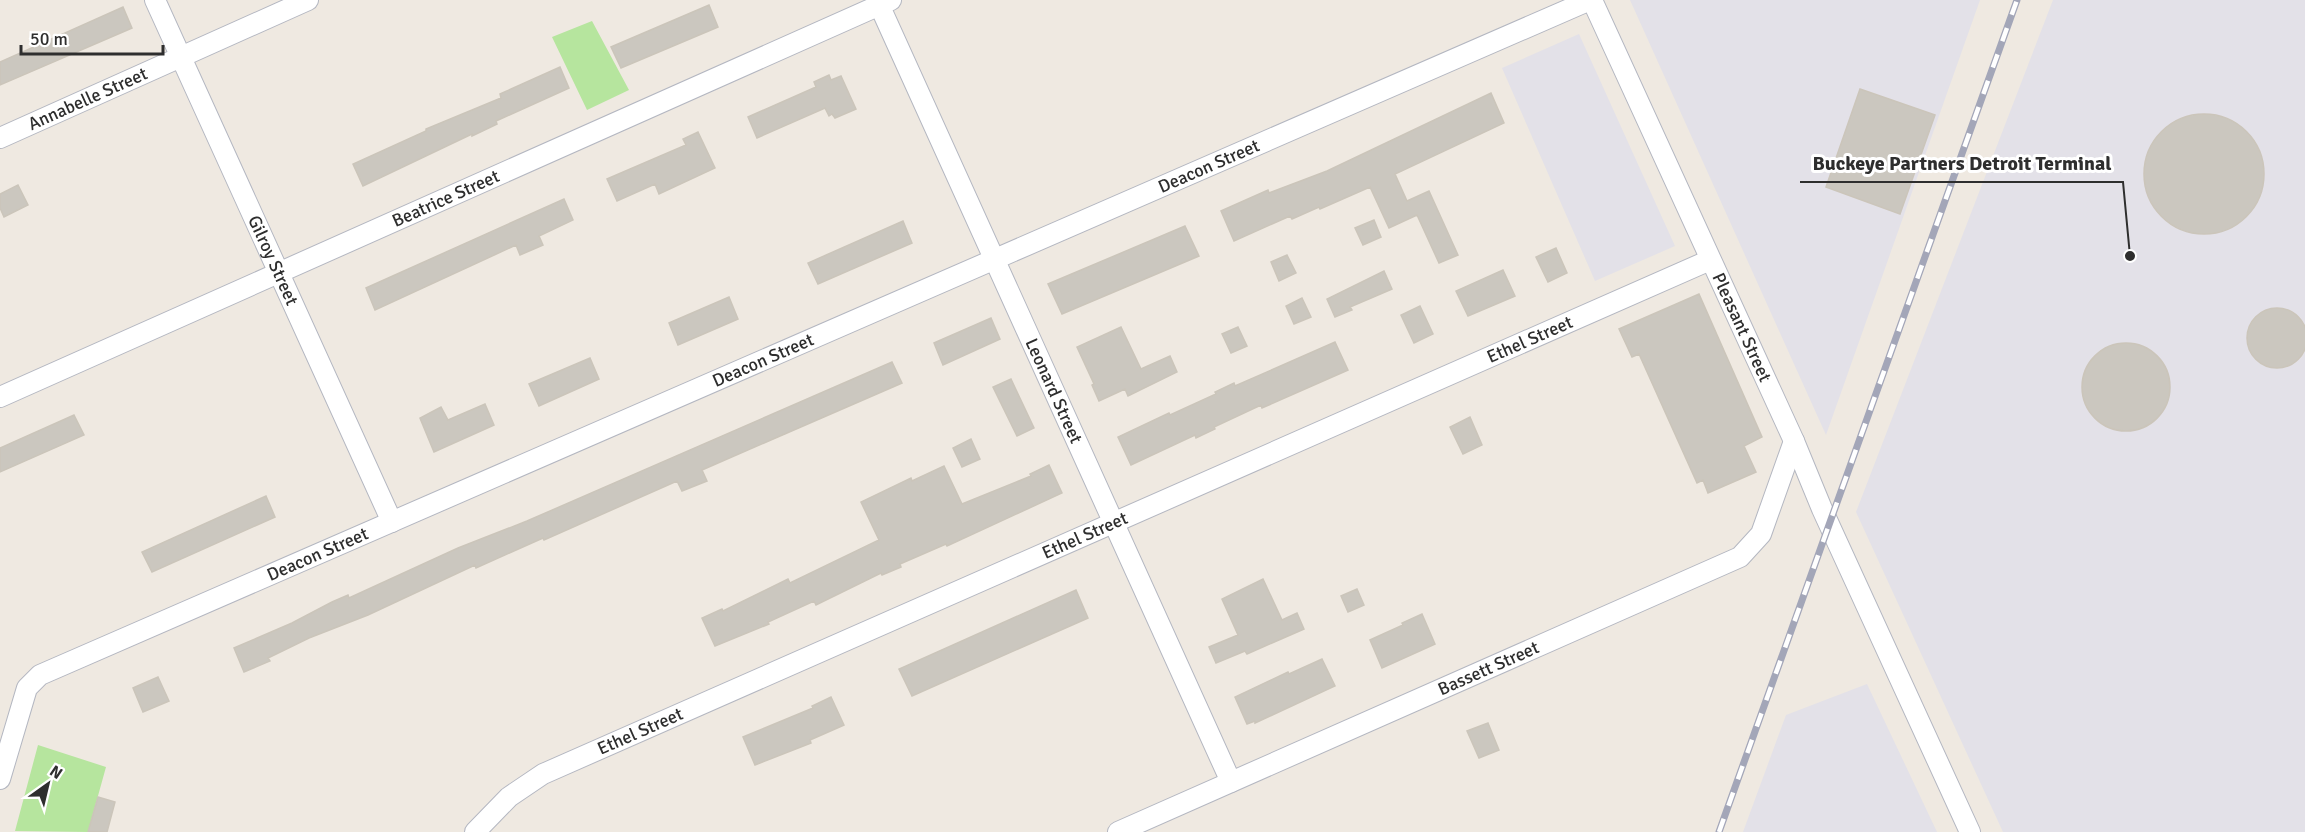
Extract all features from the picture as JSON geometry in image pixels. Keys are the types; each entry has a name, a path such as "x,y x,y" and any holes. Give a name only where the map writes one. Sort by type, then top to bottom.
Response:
{"street":[{"name":"Gilroy Street","path":"154,0 392,522"},
{"name":"Annabelle Street","path":"0,138 308,0"},
{"name":"Pleasant Street","path":"1591,0 1794,441 1888,657 1970,832"},
{"name":"Deacon Street","path":"0,779 27,688 40,675 1591,0"},
{"name":"Leonard Street","path":"883,2 995,260 1231,782"},
{"name":"Beatrice Street","path":"0,397 883,2"},
{"name":"Ethel Street","path":"475,832 509,797 543,774 1710,260"},
{"name":"Bassett Street","path":"1118,832 1740,557 1761,534 1794,441"}],"shaded area":[{"path":"1630,0 1980,0 1826,435"},
{"path":"2053,0 2305,0 2305,832 2003,832 1856,512"},
{"path":"1579,34 1675,246 1595,281 1502,68"},
{"path":"1867,684 1937,832 1743,832 1786,715"}],"green space":[{"path":"592,21 629,90 587,110 552,37"},
{"path":"38,745 106,767 88,832 15,831"}],"building":[{"path":"709,5 718,27 621,68 611,47"},
{"path":"123,7 132,28 0,85 0,62"},
{"path":"560,67 569,88 363,186 353,164 426,131 426,129 501,98 500,94"},
{"path":"829,75 831,80 841,76 856,109 835,118 832,114 829,116 825,108 757,138 748,117 816,87 814,82"},
{"path":"1860,89 1935,115 1900,214 1826,187"},
{"path":"1491,93 1504,123 1395,174 1407,201 1429,191 1458,255 1439,263 1417,215 1389,228 1370,187 1320,209 1319,207 1292,219 1290,216 1234,241 1221,211 1268,190 1269,193 1327,171"},
{"path":"2204,114 2227,119 2246,132 2259,151 2264,174 2259,197 2246,216 2227,229 2204,234 2181,229 2162,216 2149,197 2144,174 2149,151 2162,132 2181,119"},
{"path":"698,132 715,168 659,194 655,184 617,201 607,179 686,145 683,139"},
{"path":"18,185 28,205 4,217 0,208 0,194"},
{"path":"564,199 573,220 539,236 543,245 520,255 516,245 375,310 366,288"},
{"path":"1374,220 1381,237 1363,245 1355,228"},
{"path":"903,221 912,243 818,284 808,263"},
{"path":"1185,226 1199,256 1062,314 1048,284"},
{"path":"1556,248 1567,273 1548,282 1536,257"},
{"path":"1287,255 1296,273 1279,281 1271,262"},
{"path":"1503,270 1515,296 1468,316 1456,291"},
{"path":"1384,271 1392,289 1350,307 1352,310 1335,317 1327,299"},
{"path":"1699,294 1762,437 1744,446 1756,472 1708,493 1703,480 1697,483 1639,354 1632,357 1619,329"},
{"path":"729,297 738,319 678,345 669,323"},
{"path":"1302,298 1311,317 1294,324 1286,306"},
{"path":"1420,306 1433,334 1414,343 1401,315"},
{"path":"2277,308 2294,313 2302,321 2307,338 2302,355 2294,363 2277,368 2260,363 2252,355 2247,338 2252,321 2260,313"},
{"path":"991,318 1000,339 943,365 934,343"},
{"path":"1121,327 1141,369 1170,356 1177,372 1128,396 1125,389 1099,401 1077,347"},
{"path":"1238,327 1247,346 1231,353 1222,334"},
{"path":"1335,342 1348,370 1262,408 1261,405 1196,438 1195,435 1131,465 1118,437 1216,394 1215,392 1234,383 1235,386"},
{"path":"2126,343 2143,347 2157,356 2166,370 2170,387 2166,404 2157,418 2143,427 2126,431 2109,427 2095,418 2086,404 2082,387 2086,370 2095,356 2109,347"},
{"path":"590,358 599,379 539,406 529,384"},
{"path":"892,362 902,383 702,470 707,481 682,491 677,481 544,540 543,538 476,568 475,565 368,615 309,638 268,658 270,661 244,672 234,648 348,595 349,598 458,548 527,521"},
{"path":"1011,379 1034,428 1017,436 993,387"},
{"path":"485,404 494,425 434,452 420,418 441,407 448,420"},
{"path":"74,415 84,435 0,472 0,448"},
{"path":"1470,417 1482,445 1463,454 1450,427"},
{"path":"971,439 980,459 962,467 953,448"},
{"path":"1049,465 1062,493 947,546 946,544 900,564 901,567 882,575 881,573 816,605 814,601 768,622 769,624 715,646 702,618 722,609 723,611 788,579 790,583 879,540 861,502 911,478 912,481 944,466 962,504 1031,476 1030,474"},
{"path":"266,496 275,517 152,572 142,552"},
{"path":"1263,579 1282,620 1297,613 1304,629 1247,654 1245,651 1216,663 1209,647 1238,635 1222,599"},
{"path":"1357,589 1364,605 1348,612 1341,596"},
{"path":"1076,590 1088,618 912,696 899,669"},
{"path":"1422,614 1435,644 1382,668 1370,640"},
{"path":"1322,659 1335,686 1255,723 1255,721 1247,724 1235,697"},
{"path":"158,677 169,701 143,712 133,688"},
{"path":"831,697 844,725 810,740 811,743 755,765 743,737 813,708 812,706"},
{"path":"1488,723 1499,750 1479,758 1467,731"},
{"path":"98,797 115,802 107,832 88,832"}],"railway":[{"path":"1719,832 2017,0"}],"place":[{"name":"Buckeye Partners Detroit Terminal","path":"2130,256"}]}
